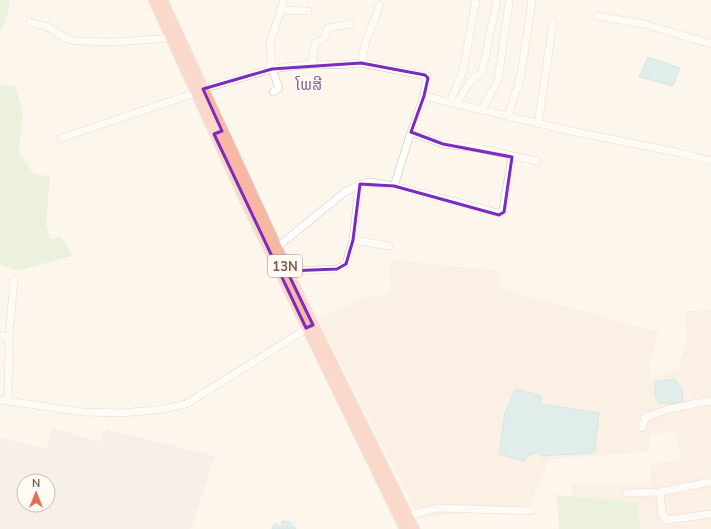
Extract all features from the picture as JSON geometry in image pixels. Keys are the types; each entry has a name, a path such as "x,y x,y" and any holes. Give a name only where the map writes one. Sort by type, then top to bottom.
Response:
{"highway":[{"name":"13N","path":"154,0 171,38 199,91"},
{"name":"13N","path":"162,0 199,91 405,529"},
{"name":"13N","path":"218,132 287,270 309,326 414,529"}],"street":[{"path":"273,92 279,88 272,69 271,38 276,30 284,0"},
{"path":"454,103 463,71 476,0"},
{"path":"454,103 470,82 482,72 497,0"},
{"path":"508,116 520,75 532,0"},
{"path":"482,109 498,80 510,3"},
{"path":"361,62 366,41 380,5"},
{"path":"281,10 308,11"},
{"path":"597,16 644,24 711,44"},
{"path":"30,22 48,27 67,39 77,42 115,42 171,38"},
{"path":"538,124 553,23"},
{"path":"312,64 315,42 324,39 328,28 351,24"},
{"path":"61,138 199,91 272,69 312,64 338,65 361,62 425,75 428,78 424,96 394,186"},
{"path":"424,96 482,109 538,124 680,153 711,162"},
{"path":"411,132 444,144 483,149 512,157 537,161"},
{"path":"276,248 345,192 359,185 370,182 394,186 502,214 512,157"},
{"path":"287,270 337,269 346,264 353,240 359,185"},
{"path":"353,240 389,246"},
{"path":"8,400 9,337 14,280"},
{"path":"0,400 76,411 106,413 157,410 186,404 309,326"},
{"path":"0,336 9,337"},
{"path":"0,364 8,364"},
{"path":"8,385 16,402"},
{"path":"642,428 645,418 651,415 666,410 711,401"},
{"path":"626,493 660,492 711,482"},
{"path":"660,492 662,514 666,520 711,514"},
{"path":"408,516 437,508 531,512"}],"highlighted area":[{"path":"361,63 425,75 428,78 424,96 411,132 443,144 512,157 504,212 499,215 394,186 360,184 353,240 346,264 337,269 287,271 313,325 306,328 214,134 222,131 203,89 233,79 272,69"}],"shaded area":[{"path":"391,260 502,271 498,288 659,332 650,363 651,378 678,369 687,337 686,311 711,310 711,529 641,529 637,502 572,496 572,484 650,484 652,463 682,461 674,431 651,435 650,451 547,460 542,480 528,507 419,518 318,318 371,296 389,294"},
{"path":"52,428 100,442 106,429 215,456 191,529 0,529 0,437 46,449"}],"green space":[{"path":"0,0 10,0 6,21 0,33"},
{"path":"0,85 15,86 23,111 19,153 33,173 50,177 46,225 50,239 60,237 67,244 72,256 17,271 0,264"},
{"path":"555,495 637,502 641,529 559,529 557,500"}],"water":[{"path":"648,57 680,68 673,86 639,77"},
{"path":"675,379 682,390 683,401 674,404 659,403 655,396 655,382"},
{"path":"516,389 541,396 540,404 599,413 595,451 591,453 541,456 538,452 527,456 525,461 499,454 505,413"},
{"path":"282,521 290,522 296,529 272,529 274,524 281,527"}],"district":[{"name":"ໂພສີ","path":"309,84"}]}
